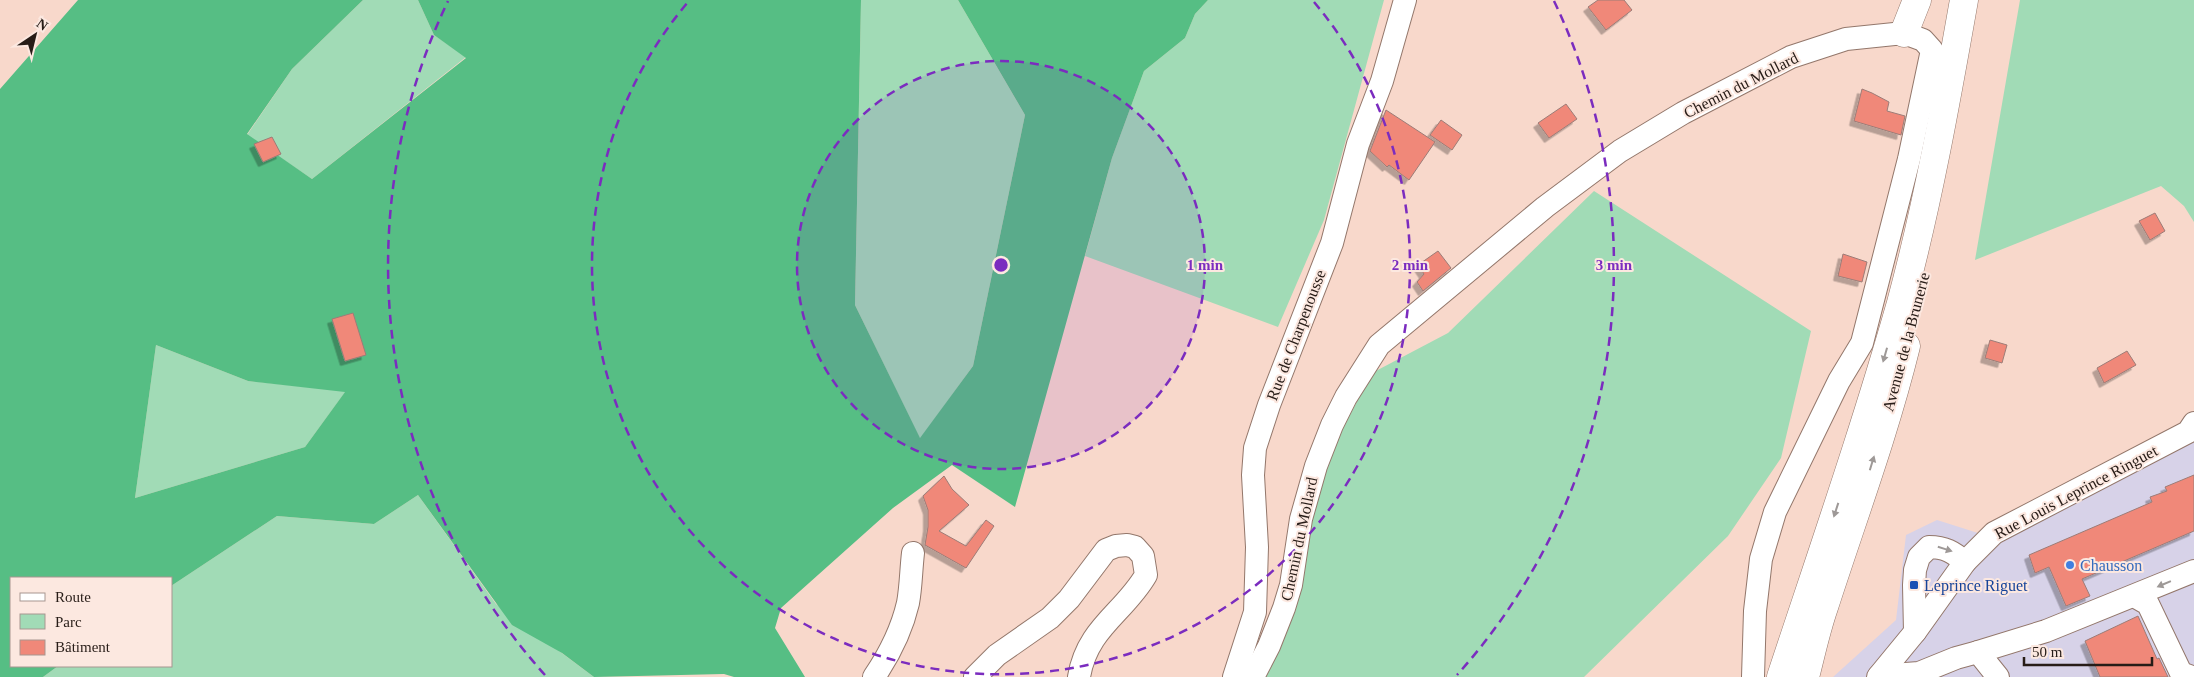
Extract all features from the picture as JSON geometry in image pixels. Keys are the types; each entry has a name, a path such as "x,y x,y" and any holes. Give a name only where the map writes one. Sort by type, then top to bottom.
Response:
{"main road":[{"path":"1904,33 1917,0"},
{"path":"1781,677 1877,384 1901,302 1932,177 1964,0"},
{"name":"Avenue de la Brunerie","path":"1806,677 1823,609 1896,385 1949,177 1980,0"},
{"path":"1800,677 1823,609"}],"street":[{"name":"Rue de Charpenousse","path":"1234,677 1255,612 1257,547 1252,475 1255,448 1269,405 1332,242 1358,144 1382,81 1405,0"},
{"name":"Chemin du Mollard","path":"1253,677 1269,646 1291,585 1301,519 1316,466 1332,425 1346,397 1379,345 1545,207 1620,151 1683,113 1791,57 1846,39 1904,33"},
{"path":"1753,677 1755,611 1761,559 1775,512 1839,381 1862,343 1909,159 1932,50 1923,40 1904,33"},
{"name":"Rue Louis Leprince Ringuet","path":"1879,676 1915,632 1965,562 1988,539 2001,529 2191,427"},
{"path":"976,677 997,655 1050,618 1069,599 1106,550 1116,546 1127,545 1135,547 1143,556 1146,575 1140,586 1098,632 1081,666 1079,677"},
{"path":"1915,632 1914,585 1919,557 1929,547 1938,547 1951,550 1965,562"},
{"path":"874,677 885,661 898,633 908,604 913,553"},
{"path":"1879,676 1919,673 1956,658 2046,631 2194,571"},
{"path":"2134,596 2148,604 2181,673 2192,677"},
{"path":"1978,652 1998,677"}],"shaded area":[{"path":"2194,436 2194,677 1833,677 1896,620 1906,535 1937,520 2000,540"}],"green space":[{"path":"78,0 363,0 292,69 247,134 312,179 466,58 434,35 418,0 861,0 855,305 920,438 973,366 1025,115 958,0 1208,0 1195,14 1185,38 1144,71 1112,158 1015,507 952,465 893,508 781,608 775,628 805,677 734,677 724,674 594,677 562,653 512,625 418,495 374,524 277,516 172,585 172,577 10,577 10,667 57,667 43,677 0,677 0,89","holes":["156,345 248,381 345,392 305,447 135,498"]},
{"path":"363,0 418,0 434,35 466,57 312,179 247,135 292,69"},
{"path":"861,0 958,0 1025,115 973,366 920,439 855,305"},
{"path":"1208,0 1384,0 1324,220 1278,327 1085,256 1112,158 1144,71 1185,38 1195,14"},
{"path":"2020,0 2194,0 2194,222 2184,206 2161,186 1975,260"},
{"path":"1594,191 1811,331 1781,458 1728,536 1584,677 1266,677 1327,458 1372,373 1448,333"},
{"path":"156,345 248,381 346,391 305,447 135,498"},
{"path":"418,495 496,604 594,677 43,677 57,667 172,667 172,585 277,516 374,524"}],"building":[{"path":"1598,0 1624,0 1632,10 1606,30 1588,7"},
{"path":"1862,89 1889,102 1887,111 1905,116 1901,135 1854,121"},
{"path":"1566,104 1577,119 1549,138 1538,123"},
{"path":"1386,110 1435,142 1409,180 1389,165 1387,167 1370,151"},
{"path":"1441,120 1462,135 1452,150 1430,135"},
{"path":"272,137 281,154 263,162 254,144"},
{"path":"2155,213 2165,231 2150,240 2139,221"},
{"path":"1438,251 1451,268 1423,291 1417,282 1424,274 1418,265"},
{"path":"1843,254 1867,262 1862,282 1838,276"},
{"path":"353,313 366,355 345,361 332,319"},
{"path":"1990,340 2007,345 2002,363 1985,358"},
{"path":"2127,351 2136,365 2104,383 2097,368"},
{"path":"2194,475 2194,531 2082,579 2090,596 2066,606 2049,567 2035,573 2029,555 2152,502 2150,497 2167,491 2165,487"},
{"path":"944,476 952,489 969,505 939,531 966,546 986,520 994,526 966,568 925,545 928,510 923,496"},
{"path":"2138,616 2157,659 2159,658 2168,677 2100,677 2085,641"}],"place":[{"name":"Chausson","path":"2070,565"},
{"name":"Leprince Riguet","path":"1914,585"}]}
